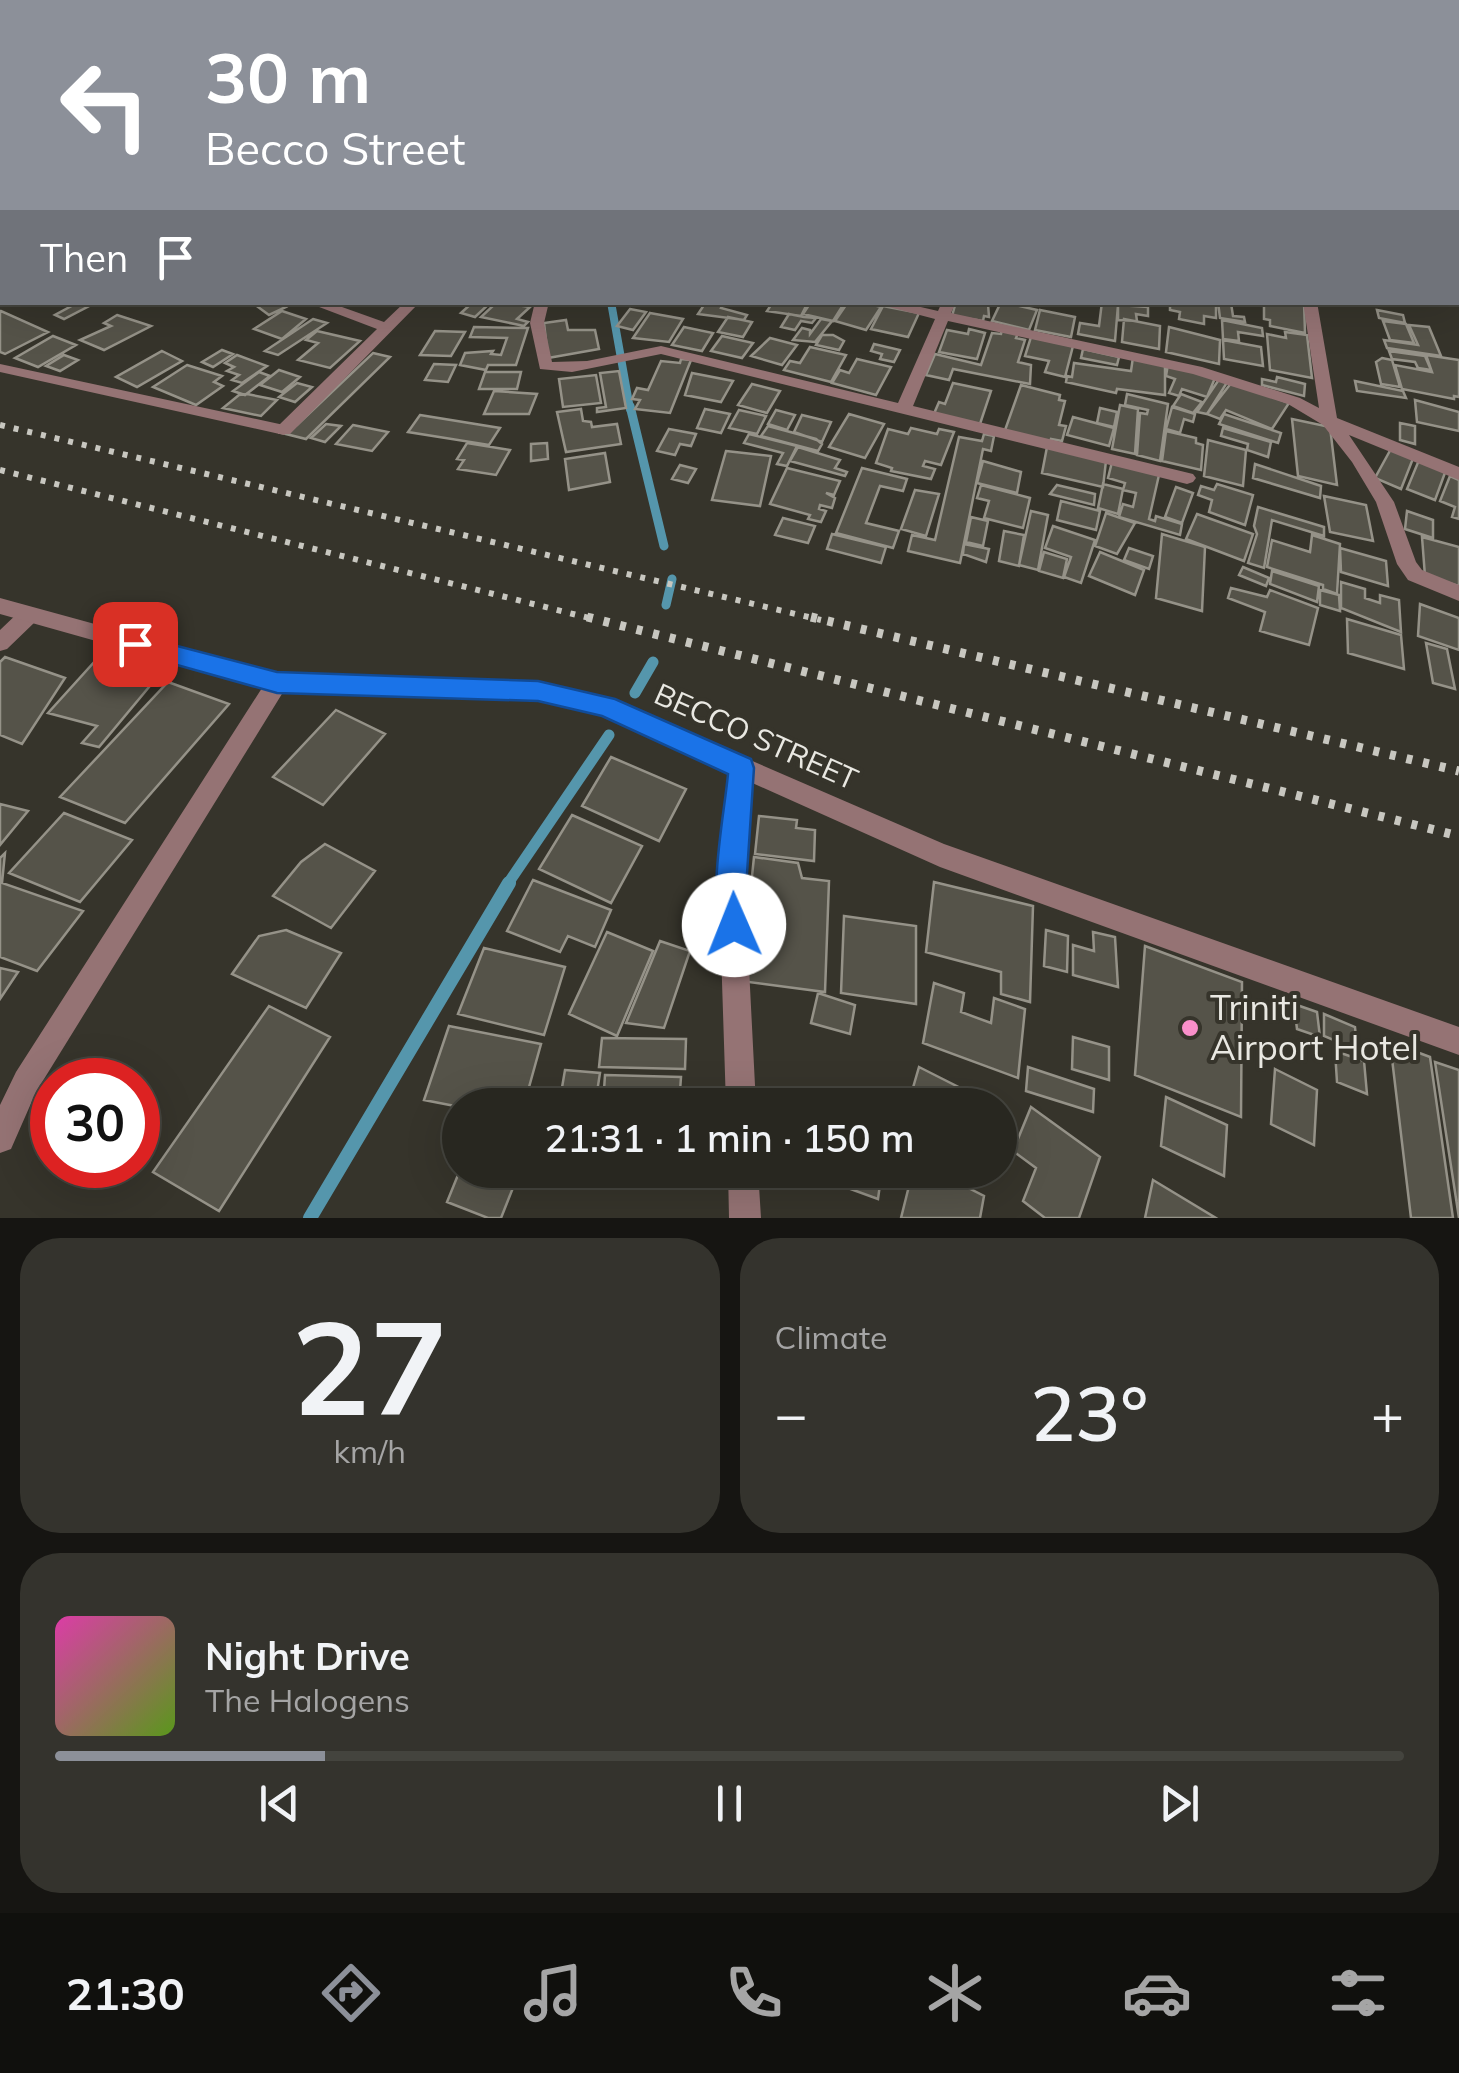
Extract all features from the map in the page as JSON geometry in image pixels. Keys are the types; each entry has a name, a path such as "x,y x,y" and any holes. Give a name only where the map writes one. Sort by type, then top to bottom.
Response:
{"street":[{"path":"322,305 387,328"},
{"path":"284,430 410,305"},
{"path":"541,305 537,323 545,366 566,370 622,355 661,350 1187,478"},
{"path":"906,305 946,309 1197,370 1294,401 1329,421 1459,474"},
{"path":"1310,305 1329,421 1360,458 1384,502 1407,564 1415,574 1459,592"},
{"path":"903,410 946,309"},
{"name":"BECCO STREET","path":"0,606 277,682 538,691 606,707 940,854 1459,1041"},
{"path":"0,642 28,616"},
{"path":"0,1138 26,1082 277,682"},
{"path":"740,1088 732,889 741,768"},
{"path":"745,1188 746,1218"}],"lane":[{"path":"0,368 284,430"}],"building":[{"path":"73,305 91,305 64,319 55,315"},
{"path":"255,305 286,307 269,315"},
{"path":"470,305 488,305 475,317 461,313"},
{"path":"494,305 530,307 517,319 528,322 524,326 481,317"},
{"path":"704,305 722,305 721,308 747,315 744,320 698,314"},
{"path":"771,305 806,305 801,316 767,311"},
{"path":"809,305 843,305 833,321 803,314"},
{"path":"846,305 881,307 866,330 835,321"},
{"path":"955,305 988,305 989,317 984,316 983,321 952,316"},
{"path":"1000,305 1037,310 1029,330 992,321"},
{"path":"1102,305 1118,305 1115,341 1078,334 1080,323 1099,326"},
{"path":"1118,305 1148,307 1148,316 1136,314 1137,321 1118,320"},
{"path":"1170,305 1216,305 1216,318 1204,316 1204,324 1179,319 1180,312 1170,310"},
{"path":"1218,305 1231,305 1233,316 1244,317 1245,322 1220,318"},
{"path":"1264,305 1304,305 1305,333 1270,326 1270,320 1264,319"},
{"path":"883,306 919,313 908,337 871,329"},
{"path":"630,309 646,312 633,330 617,326"},
{"path":"1040,310 1075,317 1071,337 1035,330"},
{"path":"1377,310 1403,315 1405,323 1379,318"},
{"path":"282,311 306,319 282,339 254,329"},
{"path":"0,312 48,332 5,354 0,352"},
{"path":"650,313 683,319 669,342 633,338"},
{"path":"789,314 816,318 812,323 801,321 795,330 781,327"},
{"path":"117,315 151,326 104,350 80,340 111,326 104,323"},
{"path":"728,317 752,322 743,337 718,332"},
{"path":"313,319 327,323 278,355 265,351"},
{"path":"821,319 832,321 815,342 793,340 802,328 810,330 810,334"},
{"path":"1124,319 1160,326 1159,349 1122,342"},
{"path":"566,320 568,330 595,330 599,349 548,358 544,323"},
{"path":"1222,320 1262,328 1263,336 1238,332 1239,341 1223,339"},
{"path":"1383,321 1406,324 1414,343 1390,340"},
{"path":"1409,325 1429,327 1441,356 1387,348 1384,340 1418,345"},
{"path":"474,327 528,328 516,365 488,365 486,370 460,365 465,353 493,351 491,354 501,355 507,338 470,337"},
{"path":"684,327 713,333 702,351 672,345"},
{"path":"1169,327 1220,340 1219,364 1166,352"},
{"path":"969,329 985,333 977,359 939,352 947,330 968,334"},
{"path":"1002,330 1018,333 1016,338 1025,340 1018,362 1031,365 1030,384 953,369 949,380 926,375 935,354 981,365 992,333 1001,334"},
{"path":"317,331 360,341 330,368 298,360 318,343 306,340"},
{"path":"435,331 465,332 451,356 420,355"},
{"path":"1285,332 1307,335 1312,378 1270,370 1267,334 1286,338"},
{"path":"822,335 844,341 839,350 816,345"},
{"path":"53,336 76,345 38,367 15,358"},
{"path":"722,336 753,343 742,358 711,351"},
{"path":"1031,337 1073,346 1065,377 1045,372 1049,361 1025,356"},
{"path":"770,338 797,345 782,365 751,356"},
{"path":"1223,340 1261,347 1263,366 1224,359"},
{"path":"874,344 900,350 894,362 880,359 882,354 871,351"},
{"path":"810,347 846,355 831,382 784,370 790,361 800,363"},
{"path":"1083,349 1119,357 1117,365 1081,358"},
{"path":"222,350 233,354 213,367 202,362"},
{"path":"162,351 182,361 137,387 116,377"},
{"path":"1389,351 1425,356 1431,370 1418,368 1415,362 1392,359"},
{"path":"373,353 390,357 306,439 282,433 297,425"},
{"path":"64,355 78,360 60,371 46,366"},
{"path":"237,355 267,366 242,383 232,380 239,375 227,371 234,367 225,363"},
{"path":"1426,355 1459,360 1459,397 1402,389 1395,365 1432,372"},
{"path":"1133,357 1165,363 1165,395 1117,389 1116,393 1066,382 1067,376 1072,377 1074,363 1131,371"},
{"path":"1382,358 1392,360 1400,387 1381,384 1376,362"},
{"path":"681,359 691,360 670,413 635,409 640,400 632,399 637,388 648,390 661,361 680,363"},
{"path":"857,359 891,367 876,395 832,383 840,370 849,373"},
{"path":"434,364 456,365 448,382 425,380"},
{"path":"1168,364 1215,378 1207,397 1182,389 1179,396 1169,393 1175,379 1166,376"},
{"path":"187,365 222,376 214,382 223,386 196,405 153,387"},
{"path":"279,370 300,377 282,392 260,385"},
{"path":"619,371 626,408 597,412 597,408 606,407 600,373"},
{"path":"259,372 270,376 245,395 233,391"},
{"path":"485,372 521,372 517,389 479,389"},
{"path":"692,373 733,381 721,402 685,395"},
{"path":"596,375 601,403 563,407 559,379"},
{"path":"1277,377 1305,384 1304,396 1262,385 1262,379 1276,382"},
{"path":"1220,378 1228,381 1207,414 1197,412"},
{"path":"1355,381 1403,391 1406,398 1357,391"},
{"path":"1232,382 1289,403 1272,429 1226,410 1220,419 1207,414"},
{"path":"297,383 312,387 295,402 279,397"},
{"path":"953,383 991,391 979,427 933,416 939,402 945,404"},
{"path":"752,384 780,391 767,413 738,405"},
{"path":"1021,385 1060,395 1059,400 1065,401 1059,425 1066,426 1062,441 1051,439 1049,445 1004,433"},
{"path":"494,391 537,394 529,414 484,414"},
{"path":"1127,394 1168,404 1160,461 1137,455 1140,413 1147,414 1148,410 1125,405"},
{"path":"1181,394 1202,402 1193,413 1173,406"},
{"path":"239,395 277,400 261,416 223,408"},
{"path":"1415,400 1459,412 1459,431 1417,422"},
{"path":"1120,405 1138,409 1135,454 1112,449"},
{"path":"1172,407 1195,414 1193,422 1184,419 1180,433 1166,429"},
{"path":"1100,408 1117,412 1114,427 1097,423"},
{"path":"581,409 583,421 591,422 592,427 617,424 621,444 566,452 557,412"},
{"path":"705,409 730,414 721,433 697,428"},
{"path":"739,410 766,416 757,434 729,428"},
{"path":"776,410 795,415 787,430 768,424"},
{"path":"849,414 884,424 865,458 829,447"},
{"path":"1224,414 1281,433 1278,443 1219,424"},
{"path":"420,415 500,428 489,445 408,432"},
{"path":"802,415 831,422 822,442 794,432"},
{"path":"1073,417 1114,428 1109,446 1067,435"},
{"path":"1292,419 1330,427 1337,485 1298,476"},
{"path":"1400,423 1415,426 1415,444 1400,440"},
{"path":"326,424 341,426 325,442 311,438"},
{"path":"353,425 388,432 372,451 336,444"},
{"path":"768,426 822,444 818,451 761,436"},
{"path":"911,428 937,434 939,429 954,432 941,465 925,461 923,466 935,469 931,479 891,471 892,468 876,463 888,429 908,434"},
{"path":"1223,428 1271,442 1268,457 1247,450 1248,444 1221,436"},
{"path":"669,429 696,434 691,446 680,444 675,455 657,451"},
{"path":"1166,431 1196,438 1196,443 1203,445 1201,470 1162,461"},
{"path":"749,434 797,446 787,466 777,464 783,453 744,443"},
{"path":"984,434 994,436 991,451 983,449 960,563 908,551 912,535 935,540 959,437 982,441"},
{"path":"1208,440 1246,450 1243,486 1204,476"},
{"path":"467,443 510,450 496,475 458,469 464,460 457,459"},
{"path":"547,443 548,459 531,461 531,444"},
{"path":"798,447 840,460 835,468 847,472 845,476 790,461"},
{"path":"1047,447 1106,461 1103,487 1042,473"},
{"path":"1392,447 1414,456 1401,489 1375,478"},
{"path":"726,451 771,456 760,506 712,500"},
{"path":"605,453 610,482 569,490 565,459"},
{"path":"1419,460 1446,470 1435,500 1407,489"},
{"path":"983,461 1021,472 1017,493 977,483"},
{"path":"1112,462 1159,475 1149,519 1155,521 1156,516 1182,524 1180,535 1119,517 1123,504 1133,507 1136,493 1123,490 1125,483 1108,478"},
{"path":"1255,464 1321,486 1320,498 1253,478"},
{"path":"680,465 696,469 688,483 672,479"},
{"path":"787,468 840,481 834,495 826,493 835,498 832,508 820,505 819,509 826,511 821,522 770,504"},
{"path":"862,468 907,479 903,491 880,486 866,523 899,531 893,548 836,533"},
{"path":"1450,476 1459,480 1459,519 1452,517 1455,507 1440,501"},
{"path":"1103,484 1123,489 1118,514 1098,508"},
{"path":"1217,484 1253,495 1245,525 1209,512 1212,500 1198,495 1201,486 1214,490"},
{"path":"981,485 1030,498 1023,528 984,518 989,501 977,498"},
{"path":"1057,485 1095,494 1094,505 1050,494"},
{"path":"1176,487 1193,493 1182,523 1165,517"},
{"path":"915,490 939,494 926,536 901,529"},
{"path":"1324,496 1366,505 1373,541 1330,532"},
{"path":"1061,501 1100,511 1096,530 1057,520"},
{"path":"1258,507 1324,527 1324,536 1272,520 1264,568 1248,563 1257,534 1254,526"},
{"path":"1031,511 1048,515 1038,570 1019,565"},
{"path":"1407,511 1433,520 1433,538 1405,529"},
{"path":"1106,513 1135,523 1117,554 1095,546"},
{"path":"1197,514 1253,534 1244,561 1186,539"},
{"path":"971,517 988,521 983,546 966,542"},
{"path":"783,518 815,526 808,543 775,535"},
{"path":"1053,526 1095,540 1081,583 1064,577 1071,557 1045,548"},
{"path":"1004,531 1024,535 1019,566 999,561"},
{"path":"832,534 886,547 881,563 827,549"},
{"path":"1162,534 1205,547 1202,611 1156,598"},
{"path":"1312,535 1340,544 1337,594 1323,589 1323,585 1267,567 1272,540 1310,552"},
{"path":"1422,537 1459,547 1459,586 1425,576"},
{"path":"964,544 989,549 986,562 963,554"},
{"path":"1129,548 1153,556 1149,569 1124,560"},
{"path":"1340,548 1386,561 1388,586 1341,572"},
{"path":"1044,552 1067,559 1063,578 1039,571"},
{"path":"1100,552 1144,570 1135,595 1089,576"},
{"path":"1243,567 1269,578 1266,586 1239,575"},
{"path":"1272,571 1319,586 1317,602 1270,584"},
{"path":"1341,582 1365,589 1365,598 1380,603 1380,595 1399,600 1401,632 1341,608"},
{"path":"1231,588 1267,597 1270,590 1318,608 1309,645 1260,631 1265,612 1228,598"},
{"path":"1320,590 1339,595 1340,611 1320,605"},
{"path":"1420,604 1459,618 1459,650 1418,636"},
{"path":"1347,619 1401,635 1404,669 1348,653"},
{"path":"1426,643 1447,649 1455,689 1433,683"},
{"path":"5,657 65,678 22,744 0,735 0,662"},
{"path":"97,659 159,675 99,747 82,743 97,726 48,713"},
{"path":"168,682 229,704 125,823 60,797"},
{"path":"336,710 385,734 323,805 273,777"},
{"path":"611,757 686,789 659,841 582,806"},
{"path":"0,804 28,811 0,845"},
{"path":"64,813 132,840 80,902 9,873"},
{"path":"572,815 642,846 611,903 539,869"},
{"path":"759,816 797,820 796,828 815,830 814,861 755,854"},
{"path":"325,844 375,871 331,928 273,896 301,862"},
{"path":"5,853 2,883 83,911 37,971 0,957 0,858"},
{"path":"754,857 798,863 802,878 829,881 825,992 741,981"},
{"path":"533,880 611,910 595,947 568,936 560,952 507,931"},
{"path":"934,882 1033,906 1030,1002 1001,994 1001,972 926,952"},
{"path":"844,916 916,926 916,1004 841,993"},
{"path":"286,930 341,953 306,1008 232,974 259,936"},
{"path":"1046,930 1068,936 1067,972 1044,966"},
{"path":"607,932 653,951 617,1036 569,1014"},
{"path":"1093,932 1115,937 1118,987 1073,975 1073,945 1094,951"},
{"path":"660,941 690,951 664,1028 626,1023"},
{"name":"Triniti Airport Hotel","path":"1145,946 1242,982 1241,1117 1135,1075"},
{"path":"484,948 565,967 544,1035 458,1014"},
{"path":"0,968 18,972 0,999"},
{"path":"934,983 964,993 961,1012 991,1023 994,998 1025,1009 1018,1078 923,1043"},
{"path":"818,993 855,1005 850,1034 811,1023"},
{"path":"1294,1004 1317,1012 1320,1037 1297,1029"},
{"path":"269,1006 330,1037 219,1211 160,1176 160,1162"},
{"path":"1324,1014 1355,1027 1357,1050 1324,1036"},
{"path":"449,1026 541,1044 529,1088 442,1088 442,1104 424,1100"},
{"path":"1073,1037 1109,1047 1109,1080 1072,1069"},
{"path":"602,1038 686,1039 685,1069 599,1067"},
{"path":"1390,1042 1430,1057 1453,1218 1411,1218"},
{"path":"1335,1051 1364,1061 1367,1094 1337,1082"},
{"path":"1435,1062 1459,1070 1459,1218"},
{"path":"919,1067 960,1088 913,1088"},
{"path":"1028,1067 1094,1089 1093,1112 1026,1091"},
{"path":"1275,1069 1317,1090 1314,1145 1271,1124"},
{"path":"565,1070 600,1073 598,1088 562,1088"},
{"path":"605,1075 681,1077 680,1088 604,1088"},
{"path":"1166,1097 1227,1125 1224,1176 1161,1146"},
{"path":"1031,1107 1100,1157 1079,1218 1045,1218 1023,1201 1036,1168 1017,1154 1017,1141"},
{"path":"1153,1180 1216,1218 1145,1218"},
{"path":"453,1188 513,1188 501,1218 488,1218 447,1202"},
{"path":"848,1188 880,1188 878,1199"},
{"path":"908,1188 968,1188 984,1196 980,1218 901,1218"}],"waterway":[{"path":"612,305 630,409"},
{"path":"630,406 664,546"},
{"path":"666,605 672,579"},
{"path":"635,693 653,662"},
{"path":"507,885 609,735"},
{"path":"310,1218 509,883"}],"railway":[{"path":"0,425 821,620"},
{"path":"0,470 597,620"},
{"path":"587,617 1459,836"},
{"path":"811,617 1459,771"}],"place":[{"name":"Triniti Airport Hotel","path":"1190,1028"}],"route":[{"path":"135,644 277,682 538,691 606,707 741,768 732,889 734,925"}]}
